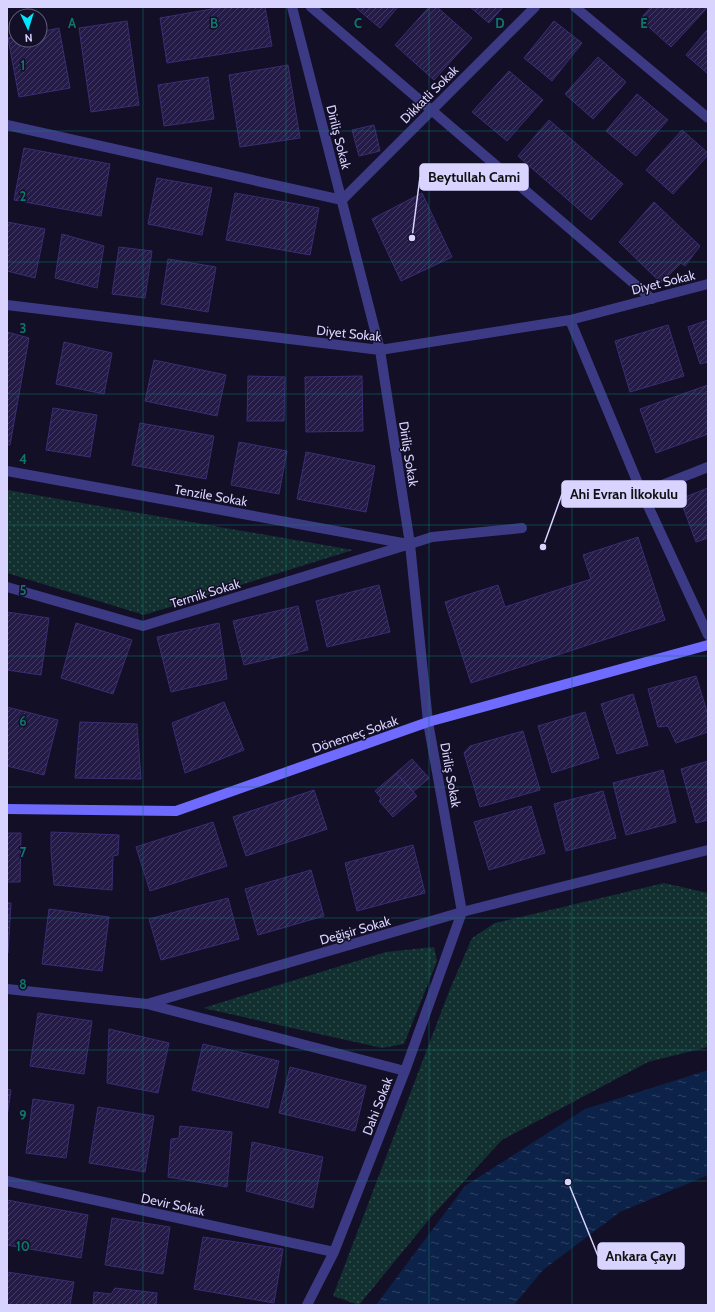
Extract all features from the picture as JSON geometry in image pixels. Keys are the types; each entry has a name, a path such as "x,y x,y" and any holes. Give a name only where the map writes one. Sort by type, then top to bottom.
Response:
{"street":[{"name":"Diriliş Sokak","path":"292,7 380,350 410,544 428,722 462,912"},
{"path":"311,7 652,299"},
{"name":"Dikkatli Sokak","path":"342,200 535,7"},
{"path":"575,7 708,118"},
{"path":"7,125 342,200"},
{"name":"Diyet Sokak","path":"7,305 380,350 570,320 708,284"},
{"path":"570,320 642,493 708,635"},
{"path":"642,493 708,467"},
{"name":"Tenzile Sokak","path":"7,471 410,544"},
{"name":"Termik Sokak","path":"7,587 143,626 432,537 522,528"},
{"name":"Dönemeç Sokak","path":"7,809 176,811 428,722 708,645"},
{"name":"Değişir Sokak","path":"7,989 148,1004 462,912 708,850"},
{"name":"Dahi Sokak","path":"307,1305 334,1252 405,1071 462,912"},
{"path":"148,1004 405,1071"},
{"name":"Devir Sokak","path":"7,1181 334,1252"}],"green space":[{"path":"7,490 353,550 144,615 7,573"},
{"path":"664,883 708,893 708,1047 648,1062 502,1140 431,1217 359,1305 333,1296 450,989 472,938 495,923"},
{"path":"434,947 437,961 404,1044 382,1048 203,1008 386,952"}],"water":[{"path":"708,1070 708,1175 620,1212 543,1270 514,1305 376,1305 465,1186 585,1109"}],"building":[{"path":"223,7 265,7 272,46 167,63 160,18"},
{"path":"355,7 398,7 380,28"},
{"path":"429,7 437,7 472,38 434,80 395,45"},
{"path":"470,7 503,7 489,23"},
{"path":"651,7 708,7 671,47 640,19"},
{"path":"127,21 139,105 91,112 79,28"},
{"path":"554,21 582,43 552,81 524,58"},
{"path":"59,28 70,88 19,97 10,48 48,48 48,30"},
{"path":"708,29 708,74 686,55"},
{"path":"598,57 626,82 593,119 565,94"},
{"path":"288,65 300,138 240,147 229,75"},
{"path":"509,71 543,100 507,141 472,112"},
{"path":"208,77 214,119 164,126 158,85"},
{"path":"637,94 668,120 636,156 606,131"},
{"path":"549,120 623,184 591,220 518,156"},
{"path":"374,125 380,151 359,156 352,130"},
{"path":"682,130 708,153 708,155 673,194 646,170"},
{"path":"24,148 110,164 101,216 14,200"},
{"path":"157,178 212,188 202,235 148,224"},
{"path":"235,193 319,208 310,255 226,240"},
{"path":"422,193 452,257 401,281 372,219"},
{"path":"654,202 700,246 685,266 681,263 661,283 619,242"},
{"path":"7,222 45,229 35,278 7,271"},
{"path":"62,234 104,246 97,288 55,278"},
{"path":"119,247 152,251 145,298 112,294"},
{"path":"168,259 216,267 208,312 161,304"},
{"path":"708,320 708,362 700,364 688,327"},
{"path":"668,325 684,376 630,392 615,341"},
{"path":"7,332 29,338 10,445 7,445"},
{"path":"64,342 112,353 104,394 56,384"},
{"path":"154,360 226,375 217,416 145,401"},
{"path":"248,376 285,377 284,421 247,421"},
{"path":"362,376 363,431 306,432 305,377"},
{"path":"708,385 708,434 656,453 640,409"},
{"path":"53,408 97,415 90,457 46,450"},
{"path":"140,423 214,436 206,479 132,465"},
{"path":"239,442 287,451 279,494 231,485"},
{"path":"306,452 375,466 366,512 297,499"},
{"path":"708,488 708,538 696,542 680,499"},
{"path":"638,537 665,620 471,683 445,602 498,585 505,607 591,579 583,555"},
{"path":"379,585 390,632 327,647 316,601"},
{"path":"298,606 308,650 244,665 233,621"},
{"path":"7,612 49,618 41,675 7,670"},
{"path":"76,623 132,640 113,694 61,678"},
{"path":"219,623 227,679 171,692 157,637"},
{"path":"696,676 708,715 708,732 676,743 668,726 658,727 648,689"},
{"path":"633,694 648,745 617,754 601,704"},
{"path":"224,702 244,750 185,773 172,723"},
{"path":"7,707 58,720 44,775 7,766"},
{"path":"585,712 599,758 552,773 538,726"},
{"path":"80,722 137,724 141,779 75,778"},
{"path":"523,731 540,790 480,807 464,753 470,746"},
{"path":"412,759 429,778 413,792 396,773"},
{"path":"708,761 708,820 696,823 681,769"},
{"path":"663,770 676,822 626,835 613,783"},
{"path":"396,773 417,796 393,817 379,801 381,798 375,791"},
{"path":"314,790 327,829 246,856 233,817"},
{"path":"603,791 616,838 566,851 554,804"},
{"path":"531,806 545,853 489,870 474,822"},
{"path":"213,822 227,866 150,891 136,847"},
{"path":"51,832 119,835 118,855 113,856 112,890 54,885"},
{"path":"7,833 21,833 20,882 7,882"},
{"path":"413,845 425,893 357,911 345,863"},
{"path":"311,870 324,916 258,935 245,889"},
{"path":"228,898 239,939 161,960 149,919"},
{"path":"7,903 11,903 8,953 7,953"},
{"path":"49,909 109,917 102,971 42,964"},
{"path":"38,1013 92,1021 84,1074 30,1066"},
{"path":"109,1029 169,1043 158,1093 107,1083"},
{"path":"203,1044 279,1061 268,1108 192,1090"},
{"path":"290,1067 366,1086 355,1131 279,1113"},
{"path":"7,1089 11,1090 7,1117"},
{"path":"33,1099 74,1105 66,1158 26,1153"},
{"path":"98,1107 154,1116 145,1172 89,1163"},
{"path":"180,1126 232,1132 227,1187 168,1177 171,1139 179,1138"},
{"path":"252,1142 323,1157 313,1208 246,1191"},
{"path":"7,1200 88,1215 81,1258 7,1245"},
{"path":"112,1218 170,1227 163,1274 105,1265"},
{"path":"203,1237 283,1249 274,1303 194,1289"},
{"path":"7,1272 74,1282 70,1305 7,1305"},
{"path":"115,1288 157,1293 156,1305 93,1305 94,1292 111,1294"}],"place":[{"name":"Beytullah Cami","path":"412,238"},
{"name":"Ahi Evran İlkokulu","path":"543,547"},
{"name":"Ankara Çayı","path":"568,1182"}]}
